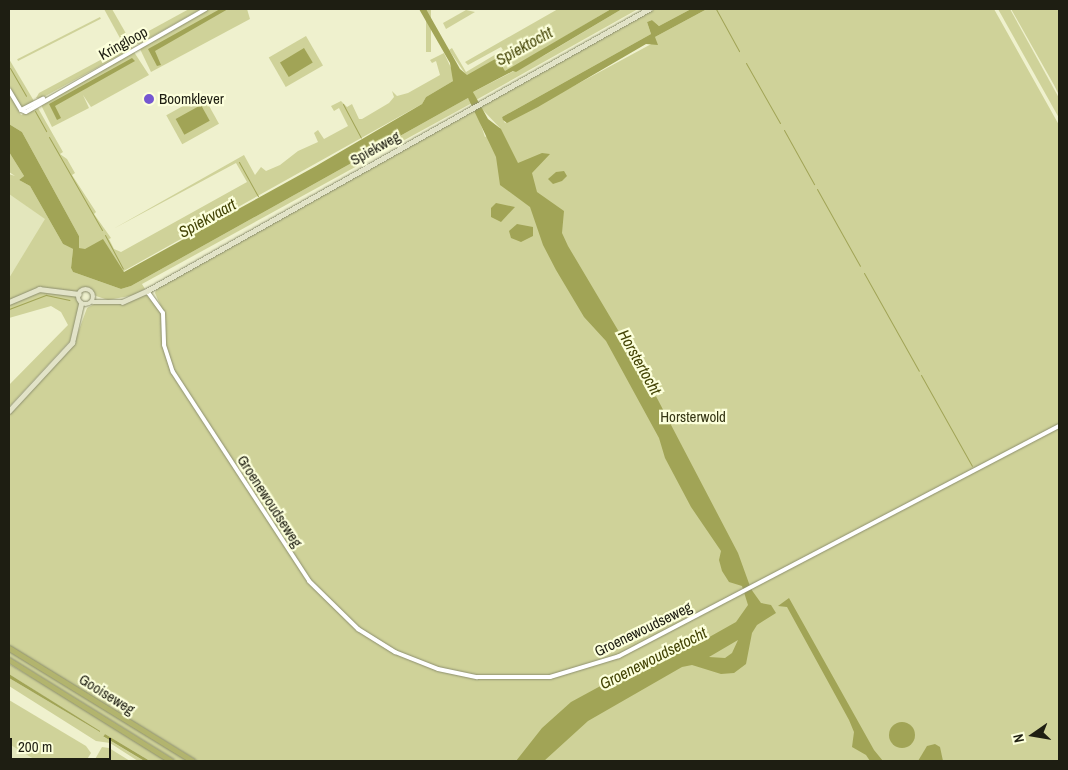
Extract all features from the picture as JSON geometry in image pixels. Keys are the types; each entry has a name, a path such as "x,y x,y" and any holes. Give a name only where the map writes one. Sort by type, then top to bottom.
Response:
{"highway":[{"name":"Gooiseweg","path":"9,648 193,761"},
{"name":"Gooiseweg","path":"9,660 171,761"}],"main road":[{"name":"Spiekweg","path":"78,296 88,289 93,300 112,303 147,291 649,9"},
{"path":"9,302 39,289 62,291 78,296 84,305"},
{"path":"9,411 72,343 84,305 93,300"}],"street":[{"name":"Kringloop","path":"9,90 21,110 50,97 206,9"},
{"name":"Groenewoudseweg","path":"152,288 155,299 163,313 164,345 173,372 300,569 336,610 358,629 395,652 438,669 477,677 550,677 619,656 1059,426"},
{"name":"Groenewoudseweg","path":"147,291 155,299"}],"shaded area":[{"path":"9,194 46,219 9,278"},
{"path":"9,744 37,761 9,761"}],"green space":[{"path":"104,9 112,9 128,37 126,41 121,40"},
{"path":"189,9 201,9 139,44 135,43 136,38"},
{"path":"210,9 247,9 250,19 151,72 140,49"},
{"path":"426,9 431,9 431,52 426,52"},
{"path":"558,9 611,9 505,72 466,75 449,50 452,48 466,72 503,50 501,47 468,65 465,62"},
{"path":"622,9 638,9 476,100 473,92 545,55"},
{"name":"Horsterwold","path":"653,9 691,9 659,26 652,20 647,22 651,34 502,117 505,123 655,42 655,37 707,9 994,9 1059,125 1059,761 198,761 9,646 9,415 73,346 87,308 96,303 123,304 146,294 162,309 155,293 157,287 472,111 476,110 485,137 500,128 480,107"},
{"path":"998,9 1010,9 1059,98 1059,118"},
{"path":"1011,9 1059,9 1059,95 1054,85"},
{"path":"466,10 475,12 446,29 443,23"},
{"path":"100,17 101,19 18,61 17,59"},
{"path":"306,36 323,65 286,87 269,58"},
{"path":"132,43 132,48 122,54 40,99 36,98 39,93"},
{"path":"134,52 149,75 91,107 83,95 89,108 52,127 41,105"},
{"path":"444,53 453,72 453,81 426,97 422,104 122,272 79,248 79,236 22,132 9,124 9,93 21,115 38,108 63,152 60,154 67,159 75,173 72,175 96,212 94,214 111,238 109,239 114,249 121,252 247,182 236,163 113,229 244,155 255,175 261,167 266,171 280,165 298,151 318,142 314,133 318,130 324,139 348,126 339,108 334,111 331,106 341,101 347,107 352,104 359,119 362,119 389,103 394,97 392,91 397,96 408,93 440,75 436,61 432,63 430,60"},
{"path":"9,59 34,101 25,108 20,105 9,85"},
{"path":"203,95 219,124 182,144 166,115"},
{"path":"468,98 472,103 142,284 145,289 135,295 108,300 96,296 91,289 81,289 75,295 80,305 70,341 9,407 9,385 68,325 61,312 51,306 9,318 9,278 45,219 9,194 9,174 15,176 9,172 9,152 24,176 19,180 30,186 63,244 73,249 71,268 73,272 121,289 131,286"},
{"path":"9,651 189,761 175,760 9,657"},
{"path":"9,664 167,761 150,761 105,734 104,737 144,761 138,761 110,743 96,741 9,686 9,678 100,732 9,674"},
{"path":"9,700 86,746 91,753 86,761 37,761 9,744"},
{"path":"102,747 109,748 130,761 94,761"}],"water":[{"path":"220,9 228,9 155,51 161,65 157,66 148,49"},
{"name":"Groenewoudsetocht","path":"419,9 426,9 460,69 467,75 497,58 505,71 611,9 622,9 516,72 513,71 473,92 488,119 501,129 518,163 542,153 550,154 532,173 537,192 564,211 562,233 568,246 647,379 738,553 751,589 761,603 771,605 776,613 757,625 752,633 746,664 734,673 721,674 692,665 682,667 588,721 544,761 516,761 542,728 571,702 665,651 704,640 736,622 748,605 742,586 729,582 722,571 719,560 721,551 691,507 665,458 659,438 606,341 584,317 556,270 543,245 530,207 500,185 496,157 468,98 131,286 121,289 73,272 71,268 73,249 63,244 30,186 19,180 24,176 9,152 9,124 22,132 79,236 79,248 85,249 103,239 124,272 316,166 422,104 426,97 453,81 450,63","holes":["738,640 732,653 725,658 709,657"]},
{"path":"691,9 707,9 655,37 658,45 646,44 538,107 507,123 503,120 502,117 651,34 647,22 652,20 659,26"},
{"path":"304,48 313,63 289,77 280,62"},
{"path":"132,58 135,61 55,106 61,118 57,120 49,104"},
{"path":"201,105 210,121 184,135 176,119"},
{"path":"564,171 567,176 562,181 553,184 548,179 556,172"},
{"path":"496,203 515,207 501,222 491,217 491,208"},
{"path":"517,224 533,227 533,236 521,242 511,238 509,231"},
{"path":"789,598 874,750 883,761 870,761 866,755 852,747 854,732 849,720 787,607 778,606"},
{"path":"9,674 100,731 100,732 9,678"},
{"path":"902,722 911,726 915,735 911,744 902,748 893,744 889,735 893,726"},
{"path":"105,734 150,761 144,761 103,737"},
{"path":"935,744 940,747 943,761 918,761 927,746"}],"waterway":[{"path":"716,9 739,51"},
{"path":"746,63 780,123"},
{"path":"10,68 26,96"},
{"path":"343,104 361,138"},
{"path":"35,111 46,131"},
{"path":"784,130 814,184"},
{"path":"49,137 102,230"},
{"path":"239,162 258,196"},
{"path":"817,189 860,266"},
{"path":"105,235 123,269"},
{"path":"864,273 919,371"},
{"path":"9,309 46,295 69,300"},
{"path":"921,375 972,466"}],"place":[{"name":"Boomklever","path":"149,99"}],"water label":[{"name":"Spiektocht","path":"524,46"},
{"name":"Spiekvaart","path":"207,218"},
{"name":"Horstertocht","path":"640,362"}]}
